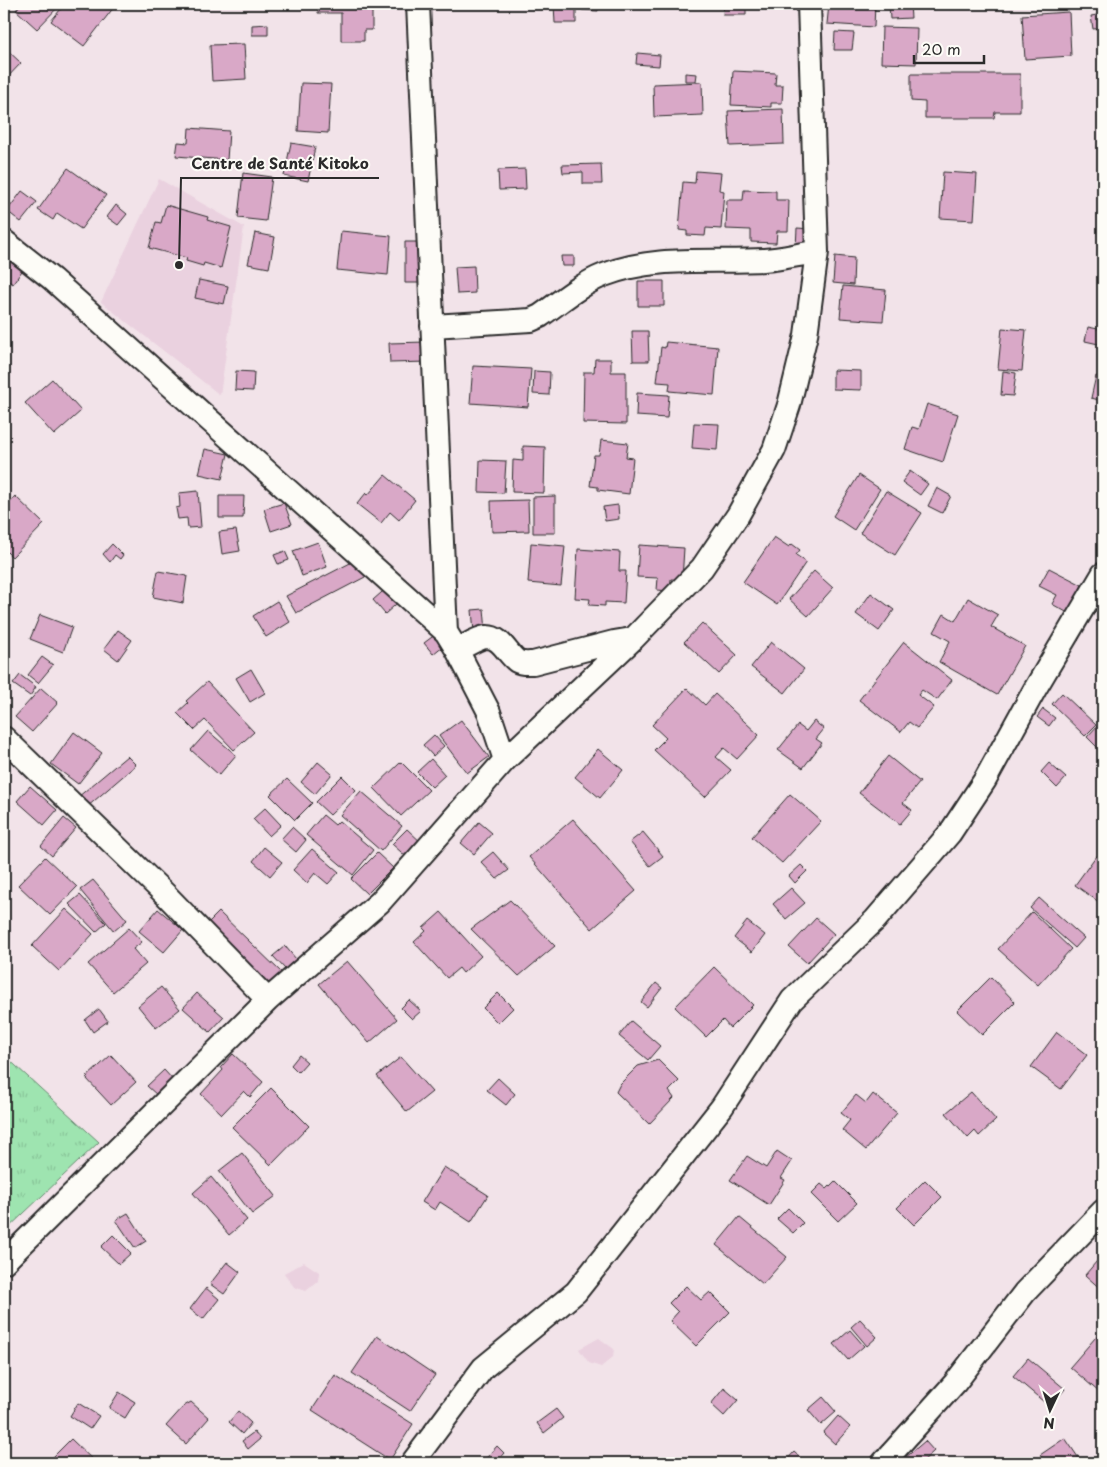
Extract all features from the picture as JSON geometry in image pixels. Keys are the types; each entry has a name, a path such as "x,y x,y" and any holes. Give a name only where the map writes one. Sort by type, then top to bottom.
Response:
{"street":[{"path":"418,4 446,632"},
{"path":"4,1262 268,1000 380,902 505,760 633,639 702,568 738,515 774,450 789,405 806,335 817,252 809,4"},
{"path":"4,241 52,280 446,632 489,712 505,760"},
{"path":"432,326 531,320 598,278 633,267 689,261 765,260 817,252"},
{"path":"412,1463 483,1368 576,1292 722,1107 792,1000 875,920 950,833 985,780 1035,689 1103,574"},
{"path":"457,650 484,637 491,638 498,641 517,660 533,664 614,642 633,639"},
{"path":"4,738 164,893 268,1000"},
{"path":"883,1463 955,1383 1025,1292 1103,1211"}],"shaded area":[{"path":"159,179 244,227 220,395 101,302"},
{"path":"304,1262 319,1272 318,1281 306,1291 294,1287 284,1273"},
{"path":"599,1338 614,1349 613,1357 601,1367 589,1363 579,1349"}],"green space":[{"path":"4,1055 99,1142 4,1232"}],"building":[{"path":"21,4 60,5 37,29 16,10"},
{"path":"65,4 109,4 114,7 84,46 51,21"},
{"path":"318,4 366,4 366,9 372,8 372,30 364,30 364,41 341,41 341,13 318,13"},
{"path":"554,4 576,4 576,23 555,23"},
{"path":"583,4 598,4 598,11 582,10"},
{"path":"724,4 746,4 746,15 723,15"},
{"path":"829,4 875,4 874,27 827,24"},
{"path":"889,4 910,4 911,18 890,19"},
{"path":"1069,12 1071,56 1025,59 1022,15"},
{"path":"1103,14 1103,28 1093,29 1091,16"},
{"path":"268,24 268,35 252,35 252,25"},
{"path":"882,27 917,28 916,64 881,63"},
{"path":"835,32 854,33 852,50 834,50"},
{"path":"244,44 246,79 212,81 210,45"},
{"path":"4,47 21,63 4,81"},
{"path":"637,53 660,55 659,66 636,64"},
{"path":"733,71 776,73 775,85 783,85 782,103 771,103 771,107 731,105"},
{"path":"685,73 697,74 696,81 685,81"},
{"path":"911,74 1020,74 1020,112 995,112 994,118 925,118 925,102 911,101"},
{"path":"702,82 703,115 654,117 653,84"},
{"path":"301,83 331,84 328,133 298,131"},
{"path":"783,109 784,144 730,146 728,111"},
{"path":"189,128 229,131 227,160 176,156 178,142 188,143"},
{"path":"291,143 315,147 308,181 284,176"},
{"path":"601,164 602,184 583,184 583,172 563,173 562,165"},
{"path":"68,168 106,195 81,229 57,213 53,220 38,210"},
{"path":"525,169 526,189 499,190 498,170"},
{"path":"696,171 721,173 719,190 724,191 721,229 706,228 705,236 687,235 687,231 679,230 683,182 695,183"},
{"path":"943,172 977,174 974,220 940,218"},
{"path":"243,173 272,177 266,221 238,218"},
{"path":"744,190 776,191 776,200 789,200 788,231 777,231 776,243 751,242 751,230 726,229 727,200 743,200"},
{"path":"22,191 37,202 21,222 7,211"},
{"path":"116,205 127,214 118,225 107,217"},
{"path":"166,205 208,217 207,220 231,227 221,268 204,263 203,266 186,261 187,258 149,248 156,222 161,223"},
{"path":"797,228 811,229 810,248 796,248"},
{"path":"341,231 391,236 388,275 337,270"},
{"path":"255,233 275,237 269,268 248,264"},
{"path":"405,242 423,242 424,283 405,283"},
{"path":"11,250 28,262 13,284 4,278 4,260"},
{"path":"561,256 574,256 574,266 562,266"},
{"path":"835,256 854,258 853,285 833,283"},
{"path":"474,266 475,293 457,294 455,267"},
{"path":"199,280 228,286 224,304 195,298"},
{"path":"638,281 664,281 664,306 638,306"},
{"path":"843,286 886,290 883,321 840,318"},
{"path":"1088,327 1103,330 1103,345 1085,341"},
{"path":"1002,328 1026,330 1022,371 998,369"},
{"path":"632,331 648,331 649,361 633,361"},
{"path":"426,342 427,362 390,363 389,343"},
{"path":"666,342 718,347 714,395 669,391 670,383 657,382 661,347 665,348"},
{"path":"595,359 611,359 611,372 626,372 626,424 583,423 584,372 594,372"},
{"path":"473,366 531,369 528,407 470,403"},
{"path":"833,370 861,371 861,390 833,389"},
{"path":"236,371 254,372 253,391 235,390"},
{"path":"534,371 550,372 549,395 533,394"},
{"path":"1003,371 1016,373 1013,396 1001,395"},
{"path":"1096,376 1103,378 1103,401 1091,398"},
{"path":"52,379 81,411 54,435 25,403"},
{"path":"637,393 669,395 667,418 636,416"},
{"path":"927,404 958,414 943,462 905,449 912,427 919,429"},
{"path":"694,423 719,424 717,450 692,448"},
{"path":"601,440 628,443 626,457 633,458 629,494 598,490 598,487 590,486 594,455 599,455"},
{"path":"523,446 545,447 544,493 512,492 513,460 523,461"},
{"path":"205,449 228,454 222,479 199,474"},
{"path":"480,460 506,461 504,493 479,492"},
{"path":"910,471 928,484 920,495 902,482"},
{"path":"385,475 415,500 399,520 390,512 381,523 357,504 366,493 368,495"},
{"path":"859,475 880,489 854,530 833,516"},
{"path":"937,488 951,496 942,513 928,506"},
{"path":"198,491 201,527 188,528 187,518 178,519 176,508 180,507 179,493"},
{"path":"886,491 922,513 895,555 860,533"},
{"path":"15,496 44,524 12,557 4,549 4,508"},
{"path":"219,496 244,496 243,518 219,518"},
{"path":"555,496 555,533 533,533 533,497"},
{"path":"528,500 529,531 492,532 491,501"},
{"path":"284,503 292,524 271,531 264,509"},
{"path":"618,505 619,519 605,521 603,507"},
{"path":"236,530 240,551 222,554 219,532"},
{"path":"774,537 789,547 792,544 800,550 796,555 806,562 777,605 743,582"},
{"path":"318,542 327,567 302,576 293,551"},
{"path":"531,543 565,546 561,586 528,583"},
{"path":"112,544 123,555 120,559 115,555 110,562 103,554"},
{"path":"639,545 684,548 682,580 671,579 670,591 657,590 658,578 637,577"},
{"path":"578,549 620,552 619,571 626,571 624,603 605,602 605,606 589,605 590,599 575,598"},
{"path":"285,551 289,560 278,564 274,555"},
{"path":"358,559 367,576 296,613 286,596"},
{"path":"1049,568 1082,585 1068,613 1052,604 1057,595 1039,586"},
{"path":"158,571 187,576 183,603 153,597"},
{"path":"814,571 833,588 808,616 789,599"},
{"path":"390,585 403,598 385,614 373,600"},
{"path":"871,593 894,610 879,631 856,614"},
{"path":"968,598 998,615 991,627 1025,646 997,695 939,662 950,641 934,632 944,614 955,621"},
{"path":"277,601 290,622 266,637 253,616"},
{"path":"484,609 486,631 474,632 472,610"},
{"path":"40,615 72,627 63,652 30,639"},
{"path":"702,623 737,655 719,674 684,642"},
{"path":"118,630 132,640 118,660 104,649"},
{"path":"436,634 444,645 433,654 424,643"},
{"path":"771,642 804,669 785,693 751,667"},
{"path":"904,642 952,680 937,700 922,690 918,695 934,707 917,728 909,722 901,732 859,700"},
{"path":"42,657 53,665 38,683 28,675"},
{"path":"251,669 265,693 250,702 236,678"},
{"path":"20,675 36,687 30,696 13,684"},
{"path":"207,682 254,732 234,750 205,720 194,730 177,713 188,703 186,701"},
{"path":"41,688 58,703 32,732 15,717"},
{"path":"687,688 705,705 715,694 759,735 737,759 724,748 716,757 731,770 705,797 654,750 666,738 652,725"},
{"path":"1062,693 1096,725 1085,736 1052,704"},
{"path":"1043,709 1055,718 1049,726 1037,717"},
{"path":"461,720 489,757 467,773 439,736"},
{"path":"814,721 824,729 816,739 822,743 803,768 778,750 798,725 806,731"},
{"path":"1100,723 1103,726 1103,753 1087,737"},
{"path":"208,731 236,755 219,775 191,750"},
{"path":"74,732 102,753 78,784 51,764"},
{"path":"434,735 444,746 433,756 423,745"},
{"path":"598,749 623,770 600,798 575,777"},
{"path":"127,756 136,765 87,807 78,797"},
{"path":"888,756 920,782 903,803 912,810 900,824 859,793"},
{"path":"431,759 445,775 432,787 417,772"},
{"path":"318,762 332,774 315,794 301,782"},
{"path":"401,762 429,790 401,816 374,788"},
{"path":"1049,763 1066,778 1057,788 1041,772"},
{"path":"342,776 356,790 330,815 316,802"},
{"path":"287,779 312,803 295,820 270,795"},
{"path":"30,786 57,810 44,825 17,801"},
{"path":"361,791 402,826 381,851 340,815"},
{"path":"790,794 821,821 782,863 752,837"},
{"path":"265,808 281,825 269,836 253,819"},
{"path":"323,815 335,825 339,821 373,850 353,875 306,835"},
{"path":"64,818 76,828 52,856 41,846"},
{"path":"573,819 636,891 592,929 529,857"},
{"path":"479,822 492,833 474,854 461,843"},
{"path":"292,827 306,840 296,852 281,839"},
{"path":"407,829 424,845 410,860 392,844"},
{"path":"643,832 663,856 650,866 630,842"},
{"path":"264,847 282,862 270,876 253,861"},
{"path":"312,849 339,872 328,884 315,873 307,883 293,870"},
{"path":"493,852 509,870 497,879 481,862"},
{"path":"377,853 393,868 367,894 351,879"},
{"path":"1096,856 1103,861 1103,905 1075,885"},
{"path":"45,857 77,887 50,915 18,885"},
{"path":"801,865 807,871 795,883 789,876"},
{"path":"93,880 127,920 114,931 80,890"},
{"path":"791,888 805,903 786,919 773,904"},
{"path":"80,895 106,923 96,932 69,904"},
{"path":"1039,898 1084,938 1075,948 1030,908"},
{"path":"510,900 555,946 519,976 471,929"},
{"path":"66,909 93,934 59,971 32,946"},
{"path":"158,909 183,930 164,952 139,931"},
{"path":"219,912 282,973 269,986 207,924"},
{"path":"441,912 481,956 463,973 459,968 447,978 414,942 426,931 423,928"},
{"path":"1032,912 1071,949 1038,985 998,949"},
{"path":"816,918 834,934 807,963 789,947"},
{"path":"747,921 765,935 752,952 734,938"},
{"path":"129,928 142,942 133,949 146,964 113,992 88,964"},
{"path":"285,946 296,959 285,969 273,956"},
{"path":"347,961 397,1019 369,1043 319,984"},
{"path":"714,967 753,1005 730,1028 723,1020 706,1037 675,1007"},
{"path":"991,977 1015,1002 982,1035 957,1011"},
{"path":"656,983 662,988 647,1007 641,1002"},
{"path":"161,987 180,1009 156,1028 138,1006"},
{"path":"197,993 224,1017 210,1032 183,1008"},
{"path":"498,993 513,1008 498,1023 483,1008"},
{"path":"409,1000 421,1011 412,1019 401,1008"},
{"path":"99,1009 108,1021 93,1032 85,1020"},
{"path":"631,1021 660,1046 648,1060 619,1036"},
{"path":"1057,1032 1087,1055 1061,1089 1031,1067"},
{"path":"233,1054 263,1082 250,1097 244,1091 222,1114 201,1094 223,1070 221,1067"},
{"path":"111,1055 136,1082 111,1105 86,1078"},
{"path":"299,1055 307,1062 298,1072 291,1065"},
{"path":"401,1057 432,1092 407,1112 377,1076"},
{"path":"658,1060 679,1081 669,1091 674,1098 649,1124 616,1092 620,1084 638,1066"},
{"path":"164,1070 174,1081 158,1096 147,1086"},
{"path":"498,1078 515,1094 506,1105 487,1090"},
{"path":"271,1088 309,1126 271,1165 232,1127"},
{"path":"971,1092 996,1120 979,1136 975,1131 968,1138 946,1113"},
{"path":"873,1094 897,1113 866,1150 842,1130 850,1120 841,1113 856,1095 866,1103"},
{"path":"777,1151 792,1161 781,1178 785,1180 769,1205 730,1180 747,1156 766,1168"},
{"path":"242,1153 276,1196 252,1214 219,1171"},
{"path":"444,1167 488,1195 471,1222 440,1202 435,1210 422,1202"},
{"path":"211,1177 247,1220 229,1235 193,1193"},
{"path":"925,1180 942,1197 914,1225 897,1208"},
{"path":"835,1181 857,1203 838,1221 811,1194 821,1184 827,1189"},
{"path":"788,1208 803,1223 793,1233 777,1219"},
{"path":"128,1213 146,1241 135,1248 116,1220"},
{"path":"739,1217 787,1257 763,1284 716,1245"},
{"path":"113,1235 131,1253 119,1264 101,1247"},
{"path":"1103,1254 1103,1291 1085,1275"},
{"path":"227,1262 240,1272 224,1294 210,1284"},
{"path":"686,1286 701,1300 710,1292 730,1312 696,1346 670,1321 678,1312 669,1303"},
{"path":"206,1288 219,1299 203,1319 190,1309"},
{"path":"860,1319 877,1337 867,1346 851,1327"},
{"path":"850,1330 864,1346 848,1360 834,1344"},
{"path":"1102,1330 1103,1390 1100,1393 1070,1367"},
{"path":"377,1336 435,1375 410,1411 352,1373"},
{"path":"1028,1358 1065,1389 1050,1407 1013,1376"},
{"path":"335,1375 413,1424 390,1460 312,1410"},
{"path":"724,1388 738,1400 724,1416 711,1404"},
{"path":"119,1392 135,1402 125,1418 109,1408"},
{"path":"823,1397 836,1412 821,1425 808,1410"},
{"path":"191,1402 209,1418 186,1444 166,1426 184,1406"},
{"path":"78,1403 99,1416 90,1429 70,1416"},
{"path":"556,1409 563,1418 544,1433 537,1423"},
{"path":"238,1411 251,1423 242,1434 229,1422"},
{"path":"838,1416 850,1427 835,1444 823,1433"},
{"path":"254,1432 260,1439 248,1449 242,1441"},
{"path":"1065,1438 1082,1463 1046,1463 1040,1455"},
{"path":"71,1439 96,1463 47,1463"},
{"path":"925,1441 934,1451 921,1463 910,1463 905,1458"},
{"path":"497,1446 504,1453 495,1463 482,1463"},
{"path":"794,1452 806,1463 784,1463"}],"place":[{"name":"Centre de Santé Kitoko","path":"179,265"}]}
